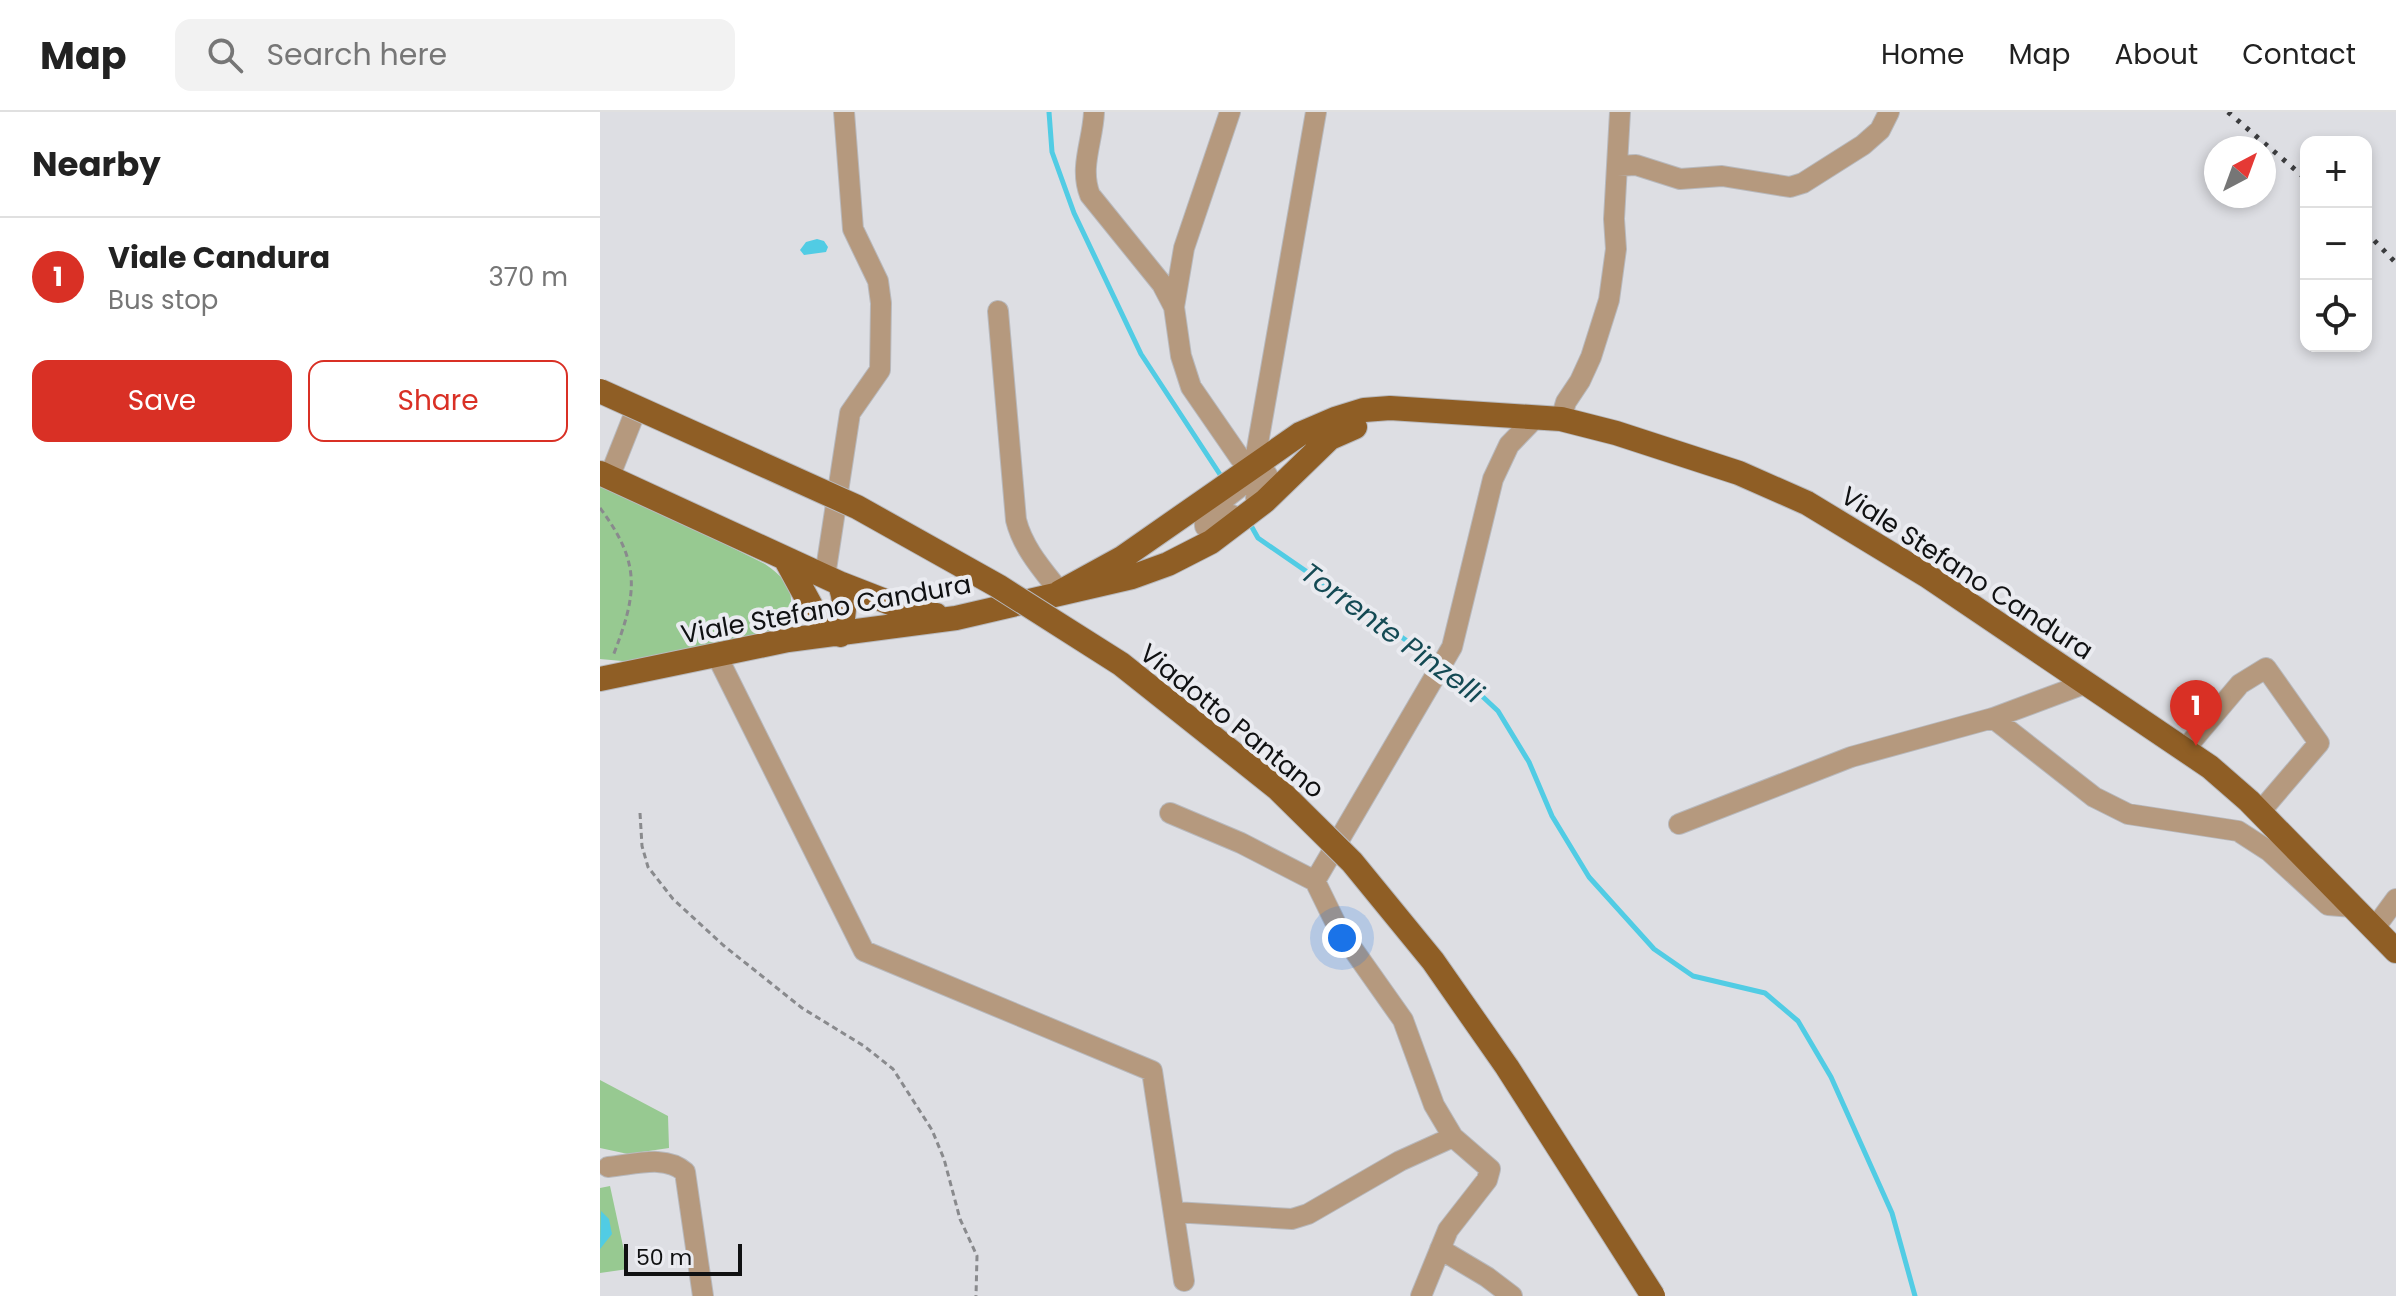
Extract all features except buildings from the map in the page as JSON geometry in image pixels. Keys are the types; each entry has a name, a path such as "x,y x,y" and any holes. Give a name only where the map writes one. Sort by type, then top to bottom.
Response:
{"main road":[{"name":"Viadotto Pantano","path":"600,391 857,507 998,586 1121,664 1277,788 1352,862 1433,961 1507,1067 1653,1296"},
{"name":"Viale Stefano Candura","path":"602,679 788,640 956,618 1132,577 1168,564 1211,542 1236,499 1300,434 1364,410 1390,408 1549,417 1616,433 1739,473 1807,503 1929,577 2185,749 2230,783 2396,951"},
{"name":"Viale Stefano Candura","path":"1060,592 1236,499 1330,438 1366,422 1423,410"},
{"path":"605,475 832,579 916,613 956,618"},
{"path":"786,560 816,615 840,635 845,596 832,579"},
{"path":"788,640 802,617 806,597"}],"street":[{"path":"832,579 850,413 880,370 881,303 878,281 853,229 844,112"},
{"path":"1094,112 1085,164 1085,182 1090,195 1162,284 1174,307"},
{"path":"1230,112 1184,248 1174,307 1181,356 1191,387 1240,458 1236,499"},
{"path":"1236,499 1316,112"},
{"path":"1315,881 1452,647 1493,479 1509,445 1566,402 1591,357 1609,300 1616,249 1614,219 1620,112"},
{"path":"1617,166 1636,165 1680,179 1722,176 1790,187 1803,183 1863,145 1880,130 1889,112"},
{"path":"998,311 1016,520 1027,549 1060,592"},
{"path":"605,475 632,420"},
{"path":"716,654 864,951 1152,1071 1184,1281"},
{"path":"2185,749 2240,684 2266,668 2319,743 2260,812"},
{"path":"1679,824 1851,757 1993,718 2087,683"},
{"path":"1993,718 2094,797 2110,806 2128,814 2238,831 2269,851 2328,905 2353,907"},
{"path":"1170,813 1241,843 1315,881 1338,928 1403,1020 1434,1105 1453,1137 1490,1169 1487,1180 1448,1230 1421,1296"},
{"path":"2374,929 2396,899"},
{"path":"1174,1212 1292,1219 1308,1214 1400,1161 1453,1137"},
{"path":"608,1167 662,1161 677,1165 685,1172 703,1296"},
{"path":"1440,1249 1512,1296"}],"path":[{"path":"600,508 615,528 627,554 632,580 630,612 602,679"},
{"path":"640,813 642,846 648,867 673,899 723,945 802,1008 864,1046 893,1069 932,1130 944,1159 960,1219 977,1256 976,1296"}],"green space":[{"path":"600,482 774,571 790,591 790,607 782,626 756,636 633,662 600,659"},
{"path":"600,1080 668,1116 669,1148 628,1154 600,1148"},
{"path":"610,1186 628,1269 600,1273 600,1188"}],"water":[{"path":"824,241 828,247 826,252 804,255 800,250 806,242"},
{"path":"601,1211 609,1219 612,1234 600,1249"}],"waterway":[{"name":"Torrente Pinzelli","path":"1049,112 1052,152 1074,213 1141,354 1223,479"},
{"name":"Torrente Pinzelli","path":"1249,522 1258,538 1439,663"},
{"name":"Torrente Pinzelli","path":"1447,669 1468,683 1498,711 1529,762 1552,816 1589,877 1654,949 1693,976 1765,993 1798,1021 1831,1077 1892,1213 1915,1296"}],"railway":[{"path":"2228,112 2300,174"},
{"path":"2372,238 2396,263"}],"place":[{"name":"Viale Candura","path":"2196,746"}]}
